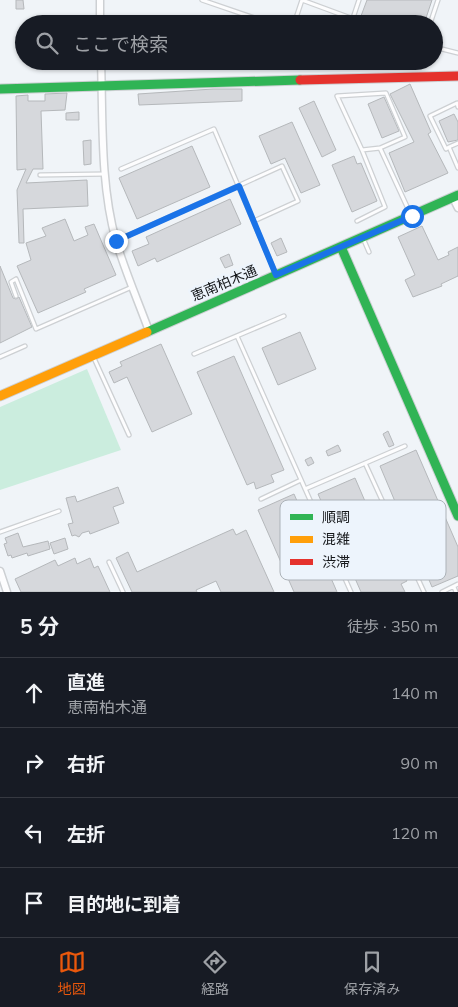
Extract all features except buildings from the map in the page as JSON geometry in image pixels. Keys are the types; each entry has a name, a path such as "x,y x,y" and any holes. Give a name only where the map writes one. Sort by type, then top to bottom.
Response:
{"street":[{"path":"100,0 100,15"},
{"path":"102,70 106,174 116,241 149,331"},
{"path":"0,89 458,76"},
{"path":"456,196 458,208"},
{"name":"恵南柏木通","path":"0,396 456,196"},
{"path":"341,247 458,516"},
{"path":"0,571 7,592"}],"lane":[{"path":"202,0 246,15"},
{"path":"297,15 302,0 342,15"},
{"path":"354,15 359,0"},
{"path":"433,15 438,0"},
{"path":"443,49 458,53"},
{"path":"357,220 385,207 362,150 337,96 386,93 405,136 380,148 362,150"},
{"path":"458,106 457,104 430,116 446,149 449,148 458,168"},
{"path":"121,169 214,129 276,275"},
{"path":"449,148 458,143"},
{"path":"380,148 412,216"},
{"path":"116,241 282,166 298,201 254,221"},
{"path":"40,175 106,174"},
{"path":"363,238 369,252"},
{"path":"16,296 11,282 16,279 36,329 133,287"},
{"path":"194,354 284,316"},
{"path":"237,336 310,500"},
{"path":"0,357 25,346"},
{"path":"93,355 128,435"},
{"path":"305,489 405,446"},
{"path":"364,463 381,500"},
{"path":"261,499 301,480"},
{"path":"0,532 60,511"},
{"path":"109,562 123,592"},
{"path":"346,580 351,592"},
{"path":"418,580 424,592"},
{"path":"442,592 458,584"},
{"path":"454,586 456,592"}],"green space":[{"path":"87,369 121,450 0,490 0,407"}],"traffic: fast":[{"path":"0,89 300,80"},
{"path":"147,332 458,195"},
{"path":"341,247 458,516"}],"traffic: slow":[{"path":"0,396 147,332"}],"traffic: jam":[{"path":"300,80 458,76"}],"route":[{"path":"116,241 239,186 276,275 412,216"}]}
